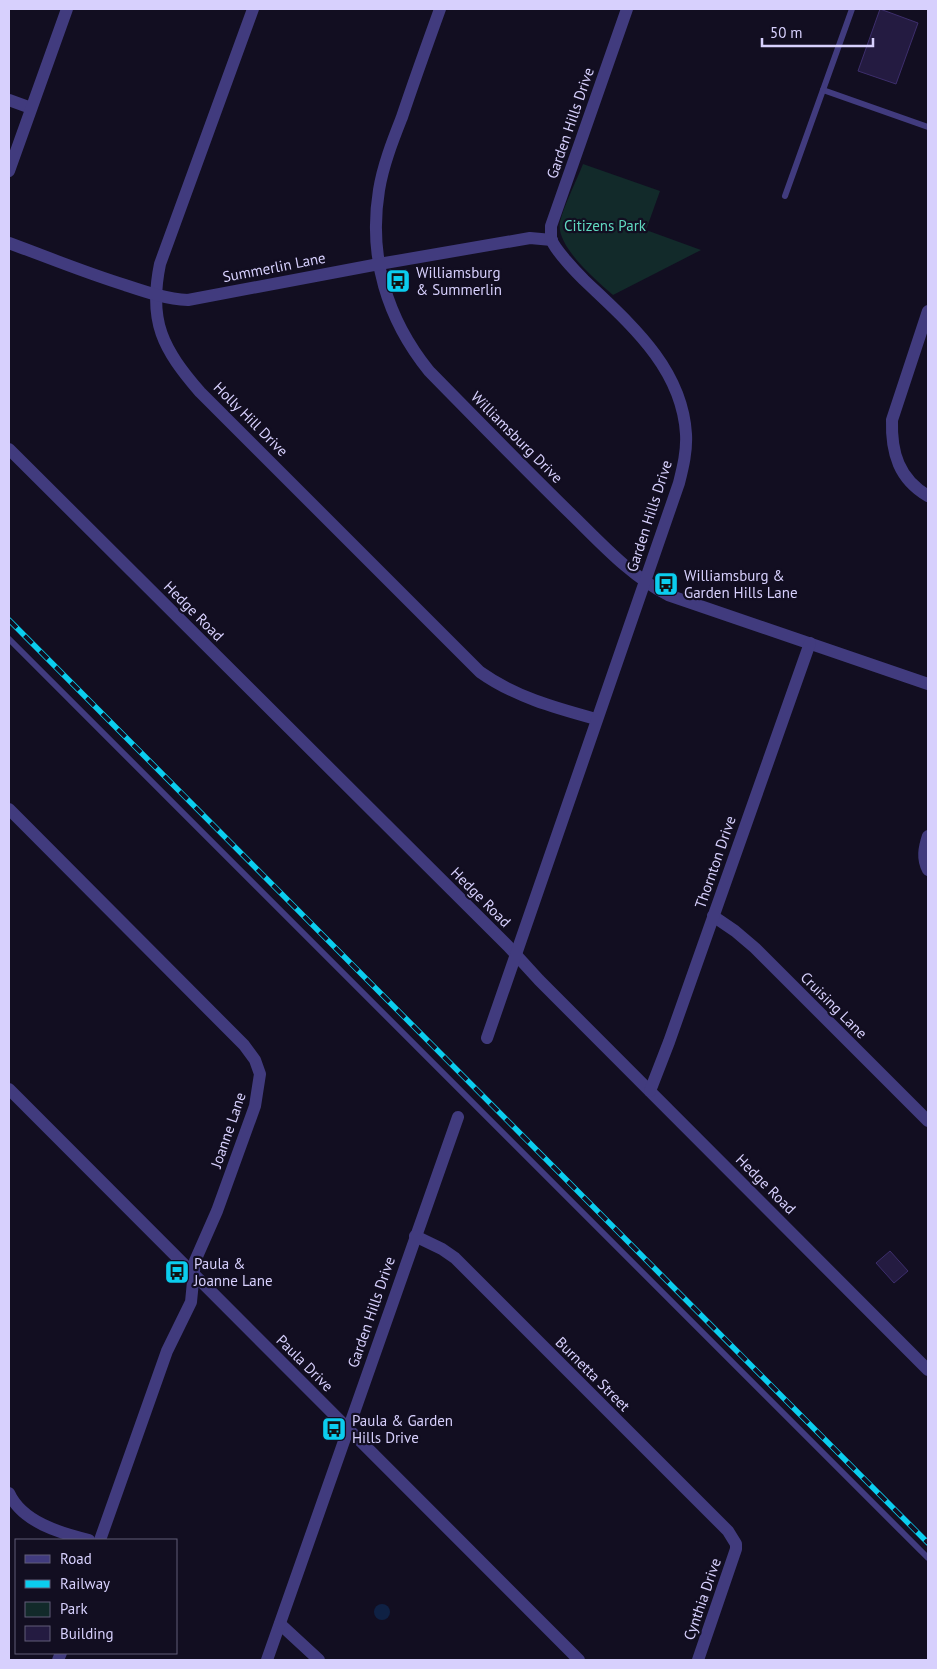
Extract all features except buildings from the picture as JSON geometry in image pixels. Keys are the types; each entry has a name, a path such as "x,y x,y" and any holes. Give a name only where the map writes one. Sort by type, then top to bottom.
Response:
{"street":[{"path":"9,171 66,9"},
{"name":"Holly Hill Drive","path":"253,9 160,264 156,312 161,333 169,352 181,370 200,392 480,672 507,690 596,719"},
{"name":"Williamsburg Drive","path":"440,9 388,156 379,188 376,213 379,264 384,288 395,317 408,342 429,371 594,536 644,581 668,595 928,684"},
{"name":"Garden Hills Drive","path":"487,1038 679,483 684,458 683,411 670,376 660,359 638,332 572,268 552,240 551,226 628,9"},
{"path":"9,100 31,108"},
{"name":"Summerlin Lane","path":"9,243 156,295 188,300 530,238 552,240"},
{"path":"928,312 892,420 894,452 905,476 917,490 928,496"},
{"name":"Hedge Road","path":"9,448 928,1370"},
{"name":"Thornton Drive","path":"650,1091 810,643"},
{"name":"Joanne Lane","path":"9,809 244,1045 255,1060 260,1074 255,1106 217,1211 195,1261 191,1302 167,1351 100,1539"},
{"path":"928,836 924,852 925,864 928,870"},
{"name":"Cruising Lane","path":"713,916 735,931 754,948 928,1121"},
{"name":"Paula Drive","path":"9,1089 579,1660"},
{"name":"Garden Hills Drive","path":"267,1660 458,1117"},
{"name":"Burnetta Street","path":"415,1236 442,1249 455,1258 728,1531 736,1544 736,1549"},
{"path":"9,1493 16,1506 28,1516 48,1527 86,1539"},
{"name":"Cynthia Drive","path":"698,1660 736,1549"},
{"path":"280,1624 319,1660"}],"lane":[{"path":"786,196 852,9"},
{"path":"824,90 928,127"},
{"path":"9,639 928,1558"}],"green space":[{"name":"Citizens Park","path":"583,164 660,191 646,230 701,250 613,295 570,252 560,231 562,215"}],"water":[{"path":"379,1604 385,1604 390,1609 388,1618 379,1620 374,1615 374,1609"}],"railway":[{"path":"9,620 928,1543"}],"place":[{"name":"Williamsburg & Summerlin","path":"398,281"},
{"name":"Williamsburg & Garden Hills Lane","path":"666,584"},
{"name":"Paula & Joanne Lane","path":"177,1272"},
{"name":"Paula & Garden Hills Drive","path":"334,1429"}]}
